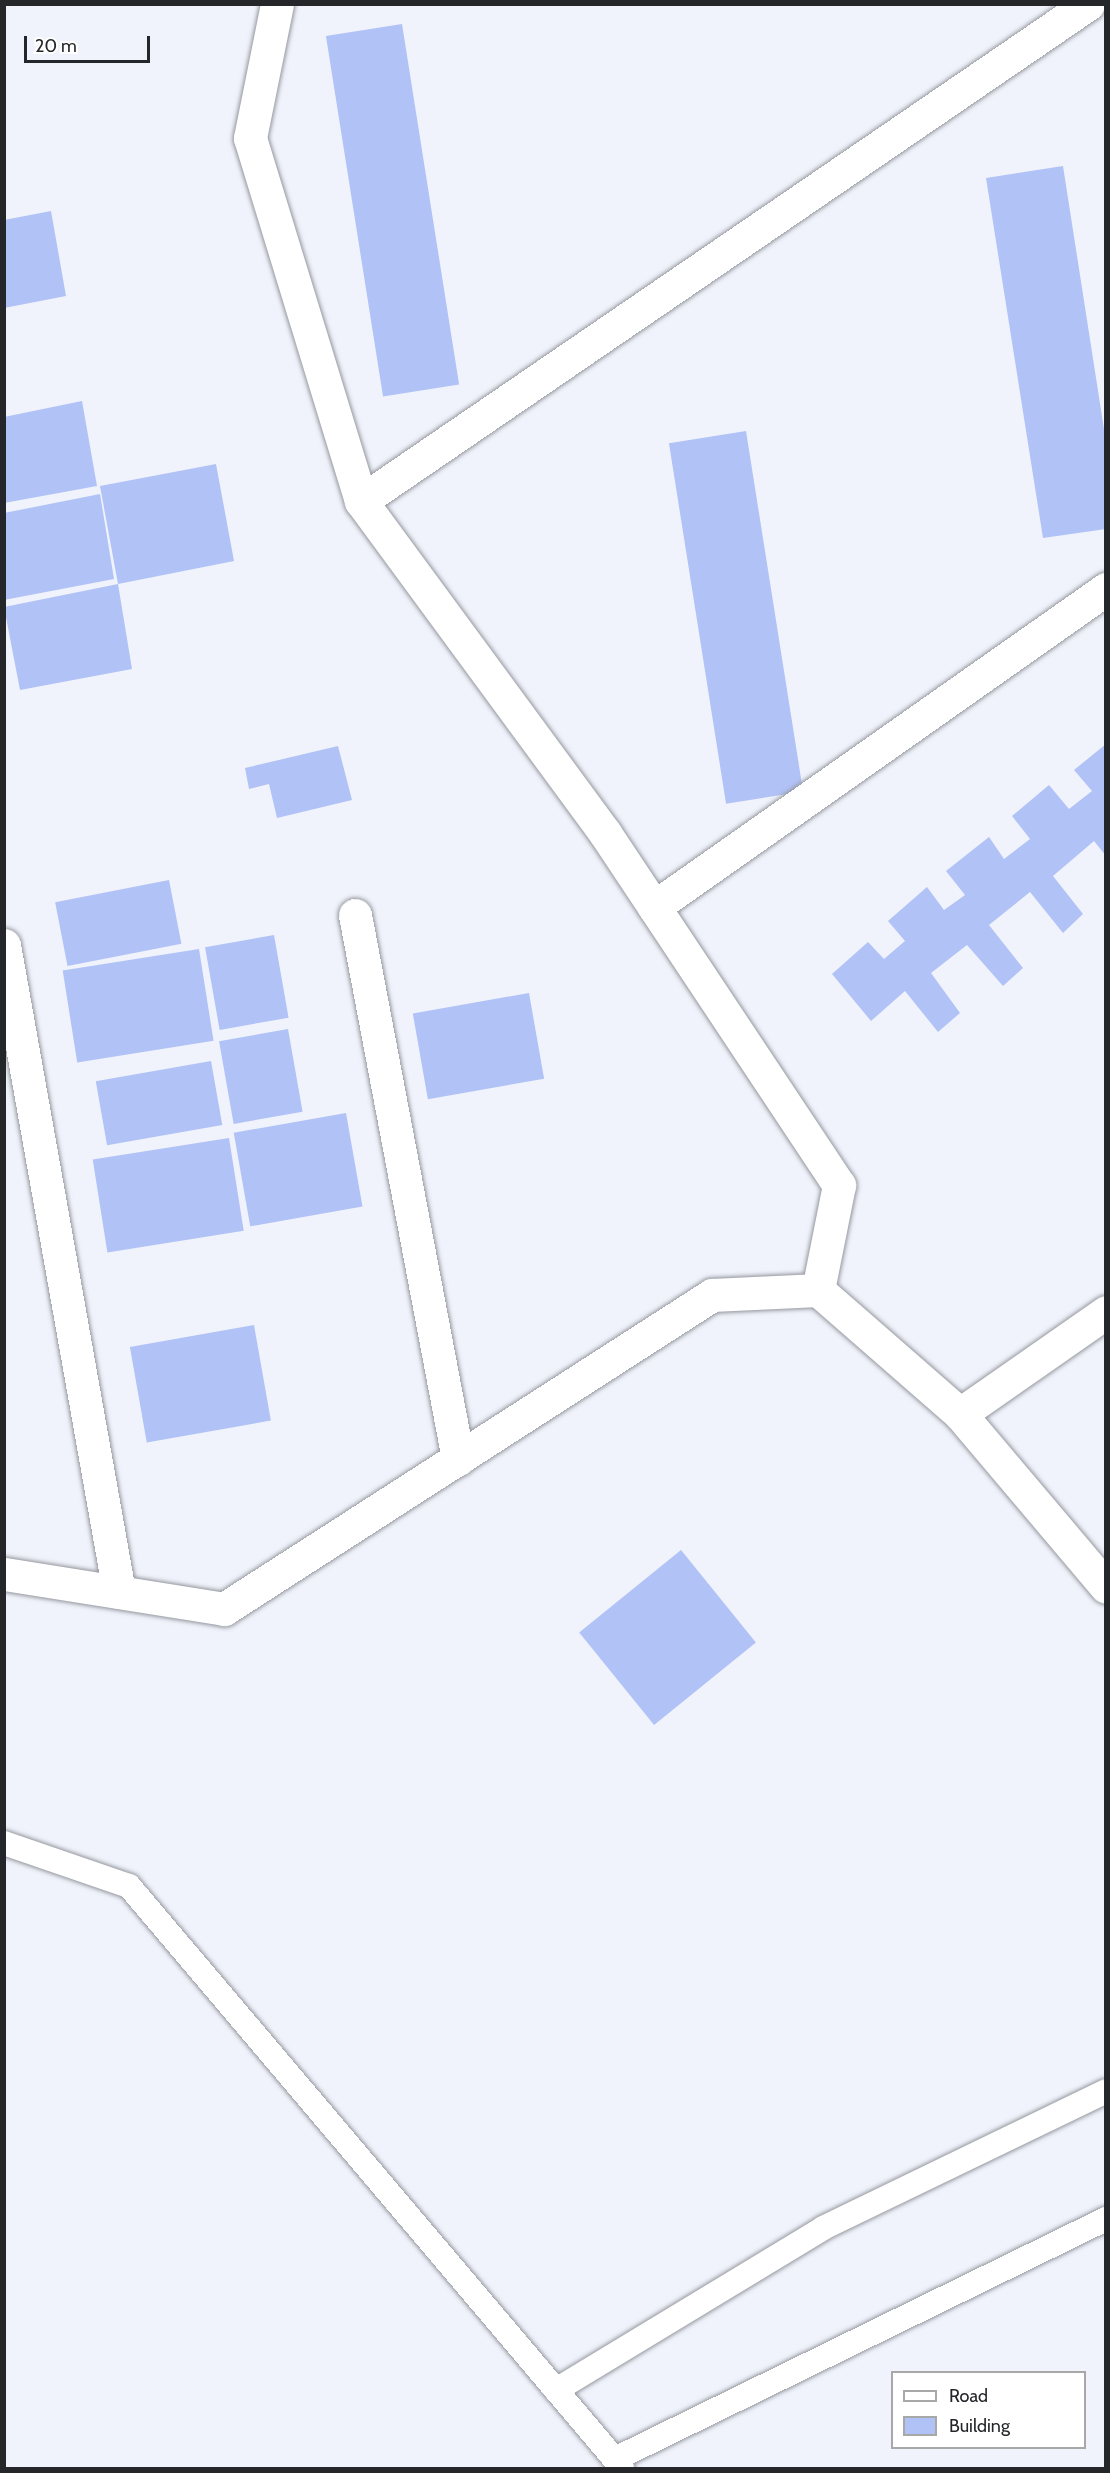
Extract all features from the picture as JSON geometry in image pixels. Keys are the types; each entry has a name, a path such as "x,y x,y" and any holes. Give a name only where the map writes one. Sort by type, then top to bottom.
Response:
{"street":[{"path":"277,4 250,138 361,501 654,907 840,1185 818,1290"},
{"path":"361,501 1088,4"},
{"path":"654,907 1106,589"},
{"path":"355,915 458,1459"},
{"path":"4,945 119,1592"},
{"path":"4,1574 224,1609 712,1295 818,1290 960,1414 1106,1587"},
{"path":"960,1414 1106,1312"}],"lane":[{"path":"4,1843 129,1886 619,2464 1106,2218"},
{"path":"556,2390 823,2228 1106,2091"}],"building":[{"path":"402,24 459,385 383,397 326,36"},
{"path":"1063,166 1106,442 1106,529 1043,538 986,178"},
{"path":"51,211 66,296 4,308 4,220"},
{"path":"82,401 97,486 4,503 4,417"},
{"path":"746,431 803,792 726,804 669,443"},
{"path":"216,464 234,561 118,584 100,486"},
{"path":"100,494 114,579 4,600 4,513"},
{"path":"118,584 132,669 20,690 4,607"},
{"path":"1106,744 1106,856 1094,841 1053,876 1083,914 1063,933 1030,892 989,925 1023,968 1003,986 967,945 931,973 960,1013 938,1032 905,991 871,1021 832,974 868,942 884,959 905,941 888,921 927,887 944,910 965,895 946,871 989,837 1004,859 1030,839 1012,816 1049,785 1069,809 1092,791 1074,770"},
{"path":"338,746 352,800 277,818 269,784 249,789 245,768"},
{"path":"169,880 181,944 68,966 55,902"},
{"path":"274,935 289,1018 220,1030 205,947"},
{"path":"199,949 214,1041 77,1062 63,971"},
{"path":"529,993 544,1079 428,1099 413,1013"},
{"path":"288,1029 303,1112 234,1124 219,1041"},
{"path":"211,1061 222,1125 107,1145 96,1081"},
{"path":"346,1113 362,1207 250,1226 234,1133"},
{"path":"229,1138 244,1231 107,1252 93,1160"},
{"path":"254,1325 271,1421 147,1442 130,1347"},
{"path":"681,1550 756,1642 654,1725 579,1632"}]}
